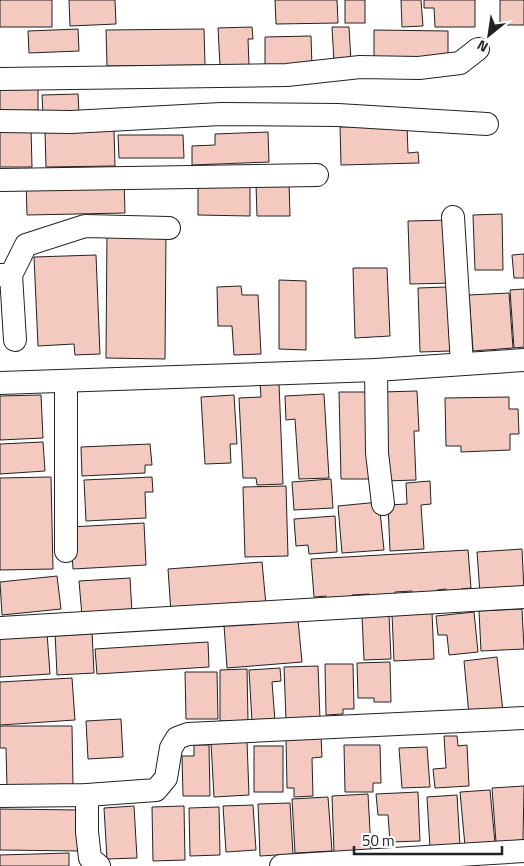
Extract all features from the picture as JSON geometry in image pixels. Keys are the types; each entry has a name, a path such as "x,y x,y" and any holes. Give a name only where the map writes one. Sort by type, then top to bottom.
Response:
{"street":[{"path":"0,79 287,75 360,67 419,68 460,63 478,49"},
{"path":"0,121 71,122 221,114 338,115 487,124"},
{"path":"0,180 317,175"},
{"path":"453,217 462,364"},
{"path":"15,340 6,275 26,245 85,226 169,228"},
{"path":"0,384 376,370 524,360"},
{"path":"376,370 377,453 383,504"},
{"path":"66,382 66,551"},
{"path":"0,628 524,597"},
{"path":"0,796 87,795 156,790 166,778 171,748 177,738 188,734 524,718"},
{"path":"87,795 87,832 90,858 99,866"},
{"path":"281,866 524,851"}],"building":[{"path":"0,0 52,0 52,27 0,27"},
{"path":"69,0 115,0 116,24 70,26"},
{"path":"275,0 337,0 338,23 276,24"},
{"path":"345,0 365,0 365,23 345,23"},
{"path":"401,0 421,0 423,26 402,27"},
{"path":"424,0 475,0 475,27 435,27 434,8 424,8"},
{"path":"500,0 524,0 524,25 500,25"},
{"path":"252,27 253,39 248,39 249,65 220,66 218,28"},
{"path":"332,27 349,27 351,62 334,62"},
{"path":"78,29 79,51 29,53 28,31"},
{"path":"204,29 205,65 107,66 106,30"},
{"path":"374,30 448,31 448,61 374,60"},
{"path":"311,36 312,67 265,68 265,37"},
{"path":"38,87 38,110 0,111 0,88"},
{"path":"78,94 79,113 43,115 42,95"},
{"path":"407,125 408,153 418,152 419,163 341,165 340,127"},
{"path":"31,128 32,167 0,167 0,129"},
{"path":"114,130 115,166 46,167 45,131"},
{"path":"268,132 269,162 192,165 192,146 215,145 215,134"},
{"path":"118,135 183,135 184,158 119,158"},
{"path":"124,180 125,213 27,215 26,182"},
{"path":"198,183 250,183 250,216 198,215"},
{"path":"289,183 290,216 257,216 256,184"},
{"path":"502,214 503,270 475,270 473,215"},
{"path":"451,220 452,283 410,284 408,221"},
{"path":"107,231 166,232 165,359 106,358"},
{"path":"524,254 524,278 514,278 512,255"},
{"path":"96,255 100,354 75,355 74,344 38,346 34,257"},
{"path":"353,268 387,268 390,336 355,338"},
{"path":"279,280 306,281 306,350 279,349"},
{"path":"241,286 242,295 258,295 261,354 234,355 232,326 218,326 217,287"},
{"path":"447,287 450,351 420,352 418,288"},
{"path":"524,289 524,347 514,348 510,290"},
{"path":"509,293 513,348 473,351 469,295"},
{"path":"260,383 279,383 283,484 257,485 256,478 243,478 239,398 261,397"},
{"path":"417,391 419,431 414,431 416,480 385,481 381,392"},
{"path":"339,392 371,392 373,479 341,479"},
{"path":"324,394 329,478 299,479 295,419 286,420 285,396"},
{"path":"41,395 43,438 0,440 0,396"},
{"path":"234,395 237,444 230,444 231,463 205,464 201,397"},
{"path":"509,397 509,409 518,409 519,434 510,434 510,450 461,452 461,446 446,446 445,398"},
{"path":"43,442 45,471 0,474 0,444"},
{"path":"150,444 152,465 145,465 145,473 82,476 81,447"},
{"path":"51,477 53,569 0,570 0,478"},
{"path":"152,477 153,492 145,492 146,518 86,521 84,480"},
{"path":"331,479 333,508 294,510 292,482"},
{"path":"430,481 431,504 421,505 424,549 390,551 388,505 407,504 406,483"},
{"path":"286,486 288,556 245,557 243,487"},
{"path":"379,502 384,550 342,553 338,506"},
{"path":"335,516 337,552 309,554 308,545 296,546 294,519"},
{"path":"144,523 146,565 73,569 70,527"},
{"path":"522,549 524,591 480,594 477,552"},
{"path":"468,550 471,588 461,589 461,597 446,598 446,589 437,590 438,598 413,599 412,591 395,592 395,600 369,601 369,594 352,595 353,602 326,603 326,596 314,597 311,559"},
{"path":"262,562 266,605 171,613 168,569"},
{"path":"57,576 61,609 2,615 0,582"},
{"path":"130,578 132,613 82,616 79,581"},
{"path":"522,609 524,649 481,651 479,611"},
{"path":"432,612 434,659 394,661 392,614"},
{"path":"474,612 478,652 449,655 447,635 438,635 436,616"},
{"path":"389,615 391,659 364,660 362,616"},
{"path":"298,620 302,662 227,668 224,625"},
{"path":"92,631 94,673 57,675 55,632"},
{"path":"47,633 50,674 0,677 0,636"},
{"path":"208,642 209,667 97,674 95,649"},
{"path":"497,657 503,712 469,715 464,661"},
{"path":"390,662 391,702 374,702 374,698 358,698 357,663"},
{"path":"325,664 353,664 354,709 343,709 343,714 326,715"},
{"path":"318,666 320,719 286,720 284,667"},
{"path":"280,668 281,681 272,682 275,721 252,722 249,670"},
{"path":"247,669 248,721 220,721 220,670"},
{"path":"185,672 217,672 218,719 186,719"},
{"path":"72,678 75,720 0,725 0,682"},
{"path":"121,719 123,757 88,759 86,721"},
{"path":"0,726 72,726 73,786 7,786 6,748 0,748"},
{"path":"321,736 322,757 312,758 313,796 294,797 294,788 287,788 286,737"},
{"path":"444,736 457,736 458,746 467,745 469,786 435,788 433,769 446,768"},
{"path":"247,741 249,795 214,797 211,743"},
{"path":"194,745 209,745 210,796 183,796 182,756 194,756"},
{"path":"344,745 380,745 381,783 373,783 373,792 345,792"},
{"path":"254,746 283,746 283,792 254,792"},
{"path":"427,747 430,787 402,788 399,748"},
{"path":"524,786 523,840 496,842 492,788"},
{"path":"490,790 495,843 465,846 460,792"},
{"path":"418,792 420,841 390,842 388,815 378,815 376,794"},
{"path":"368,794 371,850 334,852 332,796"},
{"path":"457,795 460,846 430,848 427,797"},
{"path":"328,797 332,851 295,853 292,799"},
{"path":"290,803 293,854 260,856 258,804"},
{"path":"253,805 256,850 226,852 223,806"},
{"path":"134,806 137,858 107,859 104,808"},
{"path":"184,806 185,860 153,861 152,807"},
{"path":"219,807 220,855 190,856 189,808"},
{"path":"0,809 79,810 79,851 0,850"},
{"path":"69,853 69,866 0,866 0,855"}]}
